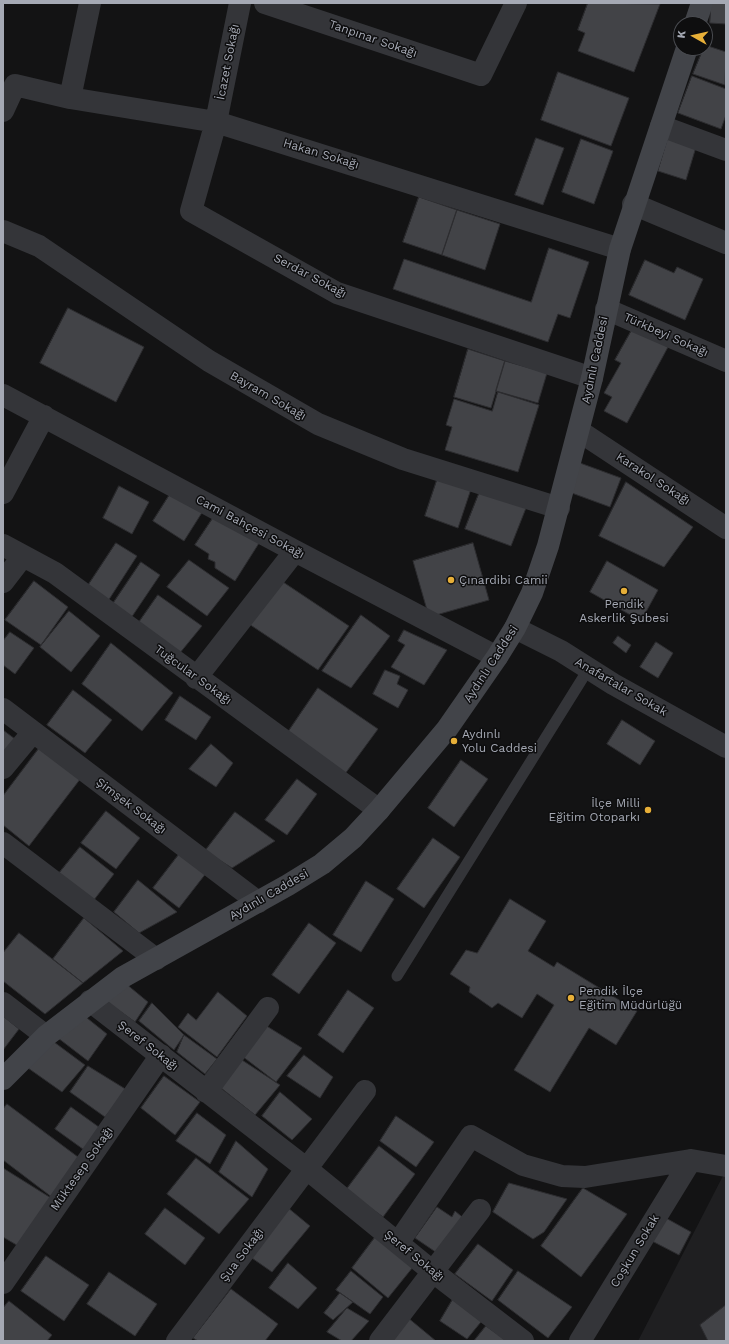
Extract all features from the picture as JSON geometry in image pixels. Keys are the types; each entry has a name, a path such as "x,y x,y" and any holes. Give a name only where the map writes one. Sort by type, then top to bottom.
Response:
{"main road":[{"path":"698,16 702,3"},
{"name":"Aydınlı Caddesi","path":"3,1079 46,1036 90,1000 123,977 258,902 322,864 353,838 379,810 447,729 497,656 515,628 532,593 559,508 592,378 620,249 633,204 684,56"}],"street":[{"path":"70,98 90,3"},
{"name":"İcazet Sokağı","path":"216,122 240,3"},
{"name":"Tanpınar Sokağı","path":"265,3 481,75 516,3"},
{"name":"Hakan Sokağı","path":"3,111 15,85 70,98 216,122 620,249"},
{"name":"Serdar Sokağı","path":"216,122 191,211 337,293 592,378"},
{"path":"661,126 726,150"},
{"path":"633,204 726,243"},
{"name":"Bayram Sokağı","path":"3,231 39,246 209,361 318,424 403,459 559,508"},
{"name":"Türkbeyi Sokağı","path":"606,309 726,361"},
{"name":"Cami Bahçesi Sokağı","path":"3,395 295,551 497,656"},
{"path":"3,493 44,416"},
{"name":"Karakol Sokağı","path":"579,431 726,528"},
{"name":"Tuğcular Sokağı","path":"3,544 55,574 379,810"},
{"path":"196,678 295,551"},
{"path":"3,582 23,556"},
{"name":"Anafartalar Sokak","path":"515,628 561,651 726,747"},
{"name":"Şimşek Sokağı","path":"3,709 258,902"},
{"path":"3,768 33,732"},
{"path":"3,844 156,959"},
{"name":"Şeref Sokağı","path":"90,1000 206,1092 307,1169 432,1271 524,1341"},
{"path":"3,1003 46,1036"},
{"path":"206,1092 268,1008"},
{"name":"Müktesep Sokağı","path":"3,1283 161,1055"},
{"path":"307,1169 364,1091"},
{"path":"398,1243 471,1136 523,1165 562,1176 585,1177 691,1160 726,1166"},
{"name":"Coşkun Sokak","path":"580,1341 691,1160"},
{"name":"Şua Sokağı","path":"177,1341 307,1169"},
{"path":"380,1341 480,1210"}],"lane":[{"path":"397,976 589,668"}],"shaded area":[{"path":"726,1170 726,1341 638,1341"}],"building":[{"path":"588,3 660,4 634,72 578,51 585,33 578,30"},
{"path":"711,3 726,3 726,24 713,23 713,16 710,16"},
{"path":"713,48 726,52 725,85 693,74 700,56 713,56"},
{"path":"558,72 629,98 611,146 541,120"},
{"path":"692,76 726,89 726,115 721,129 678,113"},
{"path":"536,138 564,148 543,205 515,195"},
{"path":"668,138 696,147 686,180 658,171"},
{"path":"581,139 613,151 594,204 562,192"},
{"path":"419,197 457,210 442,255 403,242"},
{"path":"457,210 500,224 485,270 442,255"},
{"path":"549,248 589,262 570,318 558,314 548,342 393,289 404,259 531,302"},
{"path":"645,260 674,273 677,267 703,279 685,320 629,295"},
{"path":"68,308 144,347 116,402 40,363"},
{"path":"633,328 668,347 627,423 604,411 612,397 604,393 621,363 615,360"},
{"path":"468,349 505,361 491,408 454,397"},
{"path":"505,361 547,373 538,403 496,391"},
{"path":"498,392 539,405 518,472 445,450 452,427 446,425 454,399 492,411"},
{"path":"580,463 621,478 610,507 569,492"},
{"path":"438,477 471,489 458,528 425,516"},
{"path":"626,482 693,527 664,567 599,536"},
{"path":"119,486 149,502 132,534 103,518"},
{"path":"172,491 203,511 184,541 153,521"},
{"path":"480,491 526,508 511,546 465,529"},
{"path":"217,512 261,540 235,581 215,568 215,562 208,559 209,554 195,545"},
{"path":"116,543 137,556 108,601 87,587"},
{"name":"Çınardibi Camii","path":"473,543 489,600 429,617 413,561"},
{"path":"189,560 229,588 207,616 167,587"},
{"name":"Pendik Askerlik Şubesi","path":"607,561 658,590 641,621 590,592"},
{"path":"141,562 160,575 131,618 112,605"},
{"path":"280,580 349,626 318,670 249,624"},
{"path":"34,581 68,607 41,645 5,620"},
{"path":"158,595 202,626 179,654 137,625"},
{"path":"69,611 100,636 71,672 40,647"},
{"path":"361,615 390,636 351,688 322,671"},
{"path":"404,630 447,650 424,685 391,667 405,645 398,641"},
{"path":"10,632 34,648 15,674 3,665 3,641"},
{"path":"618,636 631,645 626,653 613,643"},
{"path":"656,642 673,653 658,678 640,667"},
{"path":"111,643 173,693 142,731 82,684"},
{"path":"385,670 400,676 397,684 408,690 398,708 373,694"},
{"path":"318,688 378,729 342,778 286,735"},
{"path":"73,690 112,720 85,753 47,725"},
{"path":"180,696 211,717 196,740 165,720"},
{"path":"622,720 655,741 640,765 607,744"},
{"path":"3,730 15,739 3,755"},
{"path":"211,744 233,763 216,787 189,769"},
{"path":"40,747 81,778 29,846 3,825 3,796"},
{"path":"461,760 488,779 454,827 428,808"},
{"path":"297,779 317,794 287,835 265,820"},
{"path":"106,811 140,838 116,869 81,843"},
{"path":"235,812 275,841 232,868 205,851"},
{"path":"433,838 460,857 424,908 397,889"},
{"path":"80,847 114,874 90,905 56,877"},
{"path":"180,853 207,872 179,908 153,888"},
{"path":"138,880 177,912 139,933 114,912"},
{"path":"366,881 394,899 361,952 333,935"},
{"path":"510,899 546,921 528,951 554,967 557,962 637,1011 616,1045 589,1028 550,1092 514,1070 554,1005 537,994 522,1018 498,1003 492,1008 469,992 470,987 450,974 466,950 477,953"},
{"path":"84,918 123,951 83,983 53,959"},
{"path":"309,923 336,943 299,994 272,975"},
{"path":"19,933 83,983 45,1014 3,981 3,953"},
{"path":"125,983 148,1002 135,1022 107,1002"},
{"path":"348,990 374,1008 343,1053 318,1035"},
{"path":"218,992 247,1016 217,1057 178,1027 188,1013 196,1020"},
{"path":"152,1003 184,1035 174,1050 139,1021"},
{"path":"82,1014 107,1034 88,1061 58,1038"},
{"path":"3,1016 19,1029 3,1050"},
{"path":"265,1025 302,1048 276,1082 242,1056"},
{"path":"184,1035 217,1059 205,1074 177,1052"},
{"path":"54,1042 85,1065 62,1092 28,1068"},
{"path":"304,1055 333,1077 320,1098 287,1076"},
{"path":"242,1060 280,1085 255,1115 221,1088"},
{"path":"88,1066 127,1090 105,1117 70,1092"},
{"path":"164,1076 200,1102 175,1135 141,1108"},
{"path":"280,1092 312,1119 292,1140 262,1116"},
{"path":"7,1104 82,1160 53,1198 3,1160 3,1109"},
{"path":"71,1107 103,1130 87,1152 55,1129"},
{"path":"197,1113 226,1135 210,1164 176,1141"},
{"path":"396,1116 434,1142 416,1167 380,1141"},
{"path":"236,1141 268,1169 252,1197 219,1172"},
{"path":"379,1146 415,1174 383,1217 346,1190"},
{"path":"196,1158 249,1199 219,1234 167,1194"},
{"path":"3,1168 51,1198 20,1247 3,1237"},
{"path":"509,1183 567,1199 544,1232 533,1239 493,1212"},
{"path":"583,1188 627,1214 581,1277 541,1246"},
{"path":"287,1207 310,1226 272,1272 249,1256"},
{"path":"437,1207 452,1217 455,1211 467,1221 443,1257 415,1238"},
{"path":"165,1208 205,1238 185,1265 145,1234"},
{"path":"664,1217 691,1232 679,1255 652,1241"},
{"path":"376,1236 413,1267 388,1298 352,1268"},
{"path":"478,1244 513,1270 492,1301 455,1274"},
{"path":"46,1256 89,1285 64,1321 21,1291"},
{"path":"288,1263 317,1288 298,1309 269,1288"},
{"path":"351,1271 383,1297 370,1314 336,1290"},
{"path":"518,1271 572,1307 548,1338 498,1300"},
{"path":"109,1272 157,1304 135,1336 87,1304"},
{"path":"231,1289 278,1324 265,1341 198,1341 193,1338"},
{"path":"340,1293 353,1302 333,1320 324,1313"},
{"path":"453,1299 485,1317 467,1339 440,1321"},
{"path":"9,1301 52,1335 47,1341 3,1341 3,1308"},
{"path":"726,1305 726,1341 708,1341 700,1325"},
{"path":"347,1308 369,1321 351,1341 342,1341 327,1332"},
{"path":"407,1317 436,1341 390,1341"},
{"path":"486,1326 507,1341 474,1341"}],"place":[{"name":"Çınardibi Camii","path":"451,580"},
{"name":"Pendik Askerlik Şubesi","path":"624,591"},
{"name":"Aydınlı Yolu Caddesi","path":"454,741"},
{"name":"İlçe Milli Eğitim Otoparkı","path":"648,810"},
{"name":"Pendik İlçe Eğitim Müdürlüğü","path":"571,998"}]}
